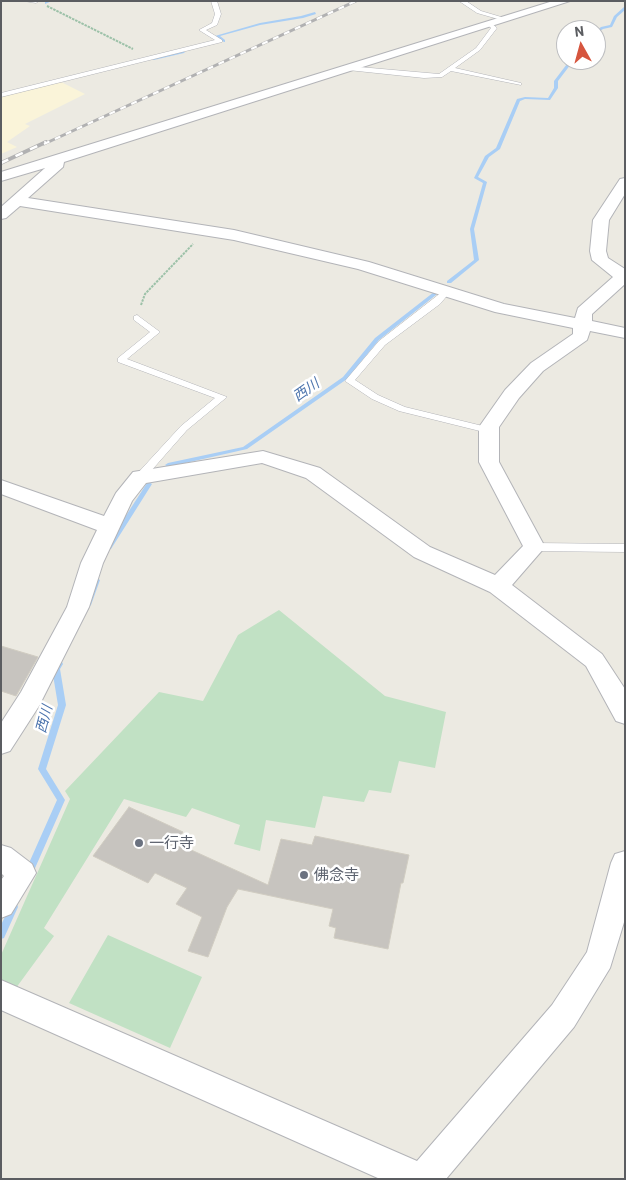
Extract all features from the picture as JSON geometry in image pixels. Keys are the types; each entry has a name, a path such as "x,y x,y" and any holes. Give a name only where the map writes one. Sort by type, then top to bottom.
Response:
{"street":[{"path":"1,177 565,1"},
{"path":"1,215 65,158"},
{"path":"498,586 534,547 489,462 488,430 512,394 537,368 581,336 584,312 622,278 620,273 600,260 598,251 601,220 625,182"},
{"path":"17,201 234,235 363,266 501,308 625,332"},
{"path":"1,744 30,700 78,607 92,563 109,526 123,498 140,477 263,457 313,473 422,552 498,586 594,660 625,714"},
{"path":"1,487 109,526"},
{"path":"1,857 22,873 1,905"},
{"path":"424,1179 563,1016 600,958 625,863"},
{"path":"1,995 420,1179"}],"lane":[{"path":"27,1 36,1"},
{"path":"1,95 220,41 202,30 215,24 218,14 214,1"},
{"path":"462,1 479,12 505,20"},
{"path":"348,68 440,76 478,49 494,28 490,24"},
{"path":"450,69 519,84"},
{"path":"447,291 437,302 382,342 350,381 375,397 402,409 488,430"},
{"path":"137,318 156,332 121,360 222,398 184,428 140,477"},
{"path":"534,547 625,548"}],"path":[{"path":"36,1 65,13 150,59"},
{"path":"137,318 145,294 206,231"}],"shaded area":[{"path":"59,81 85,94 25,124 30,126 7,142 17,147 1,154 1,95"}],"green space":[{"path":"279,610 385,696 446,712 435,768 399,761 391,793 369,790 364,802 323,796 315,828 266,820 260,851 234,844 240,825 192,808 186,817 124,799 44,928 54,936 16,988 1,979 1,955 70,799 65,791 159,692 203,701 238,635"},
{"path":"108,935 202,977 170,1048 69,1003"}],"building":[{"path":"1,646 38,657 16,696 1,691"},
{"path":"129,807 183,832 176,843 268,885 281,839 312,845 315,836 409,855 403,883 401,883 388,949 334,938 336,928 329,926 333,909 238,889 227,907 208,957 188,951 202,917 176,904 187,888 155,873 148,883 93,856"}],"waterway":[{"path":"46,3 50,1"},
{"name":"西川","path":"606,27 611,26 615,17 625,8"},
{"path":"224,41 217,36 260,24 315,13"},
{"path":"154,59 183,52"},
{"name":"西川","path":"449,282 477,260 472,229 485,182 476,178 487,156 498,149 518,100 525,98 549,99 556,88 556,81 564,70"},
{"name":"西川","path":"168,465 245,448 345,378 377,339 434,294"},
{"name":"西川","path":"109,547 149,484"},
{"name":"西川","path":"88,605 97,580"},
{"name":"西川","path":"29,872 61,800 42,769 62,705 56,669 59,664"},
{"name":"西川","path":"1,935 14,907"}],"railway":[{"path":"44,144 356,1"},
{"path":"1,163 46,142"}],"place":[{"name":"一行寺","path":"139,843"},
{"name":"佛念寺","path":"304,875"}]}
